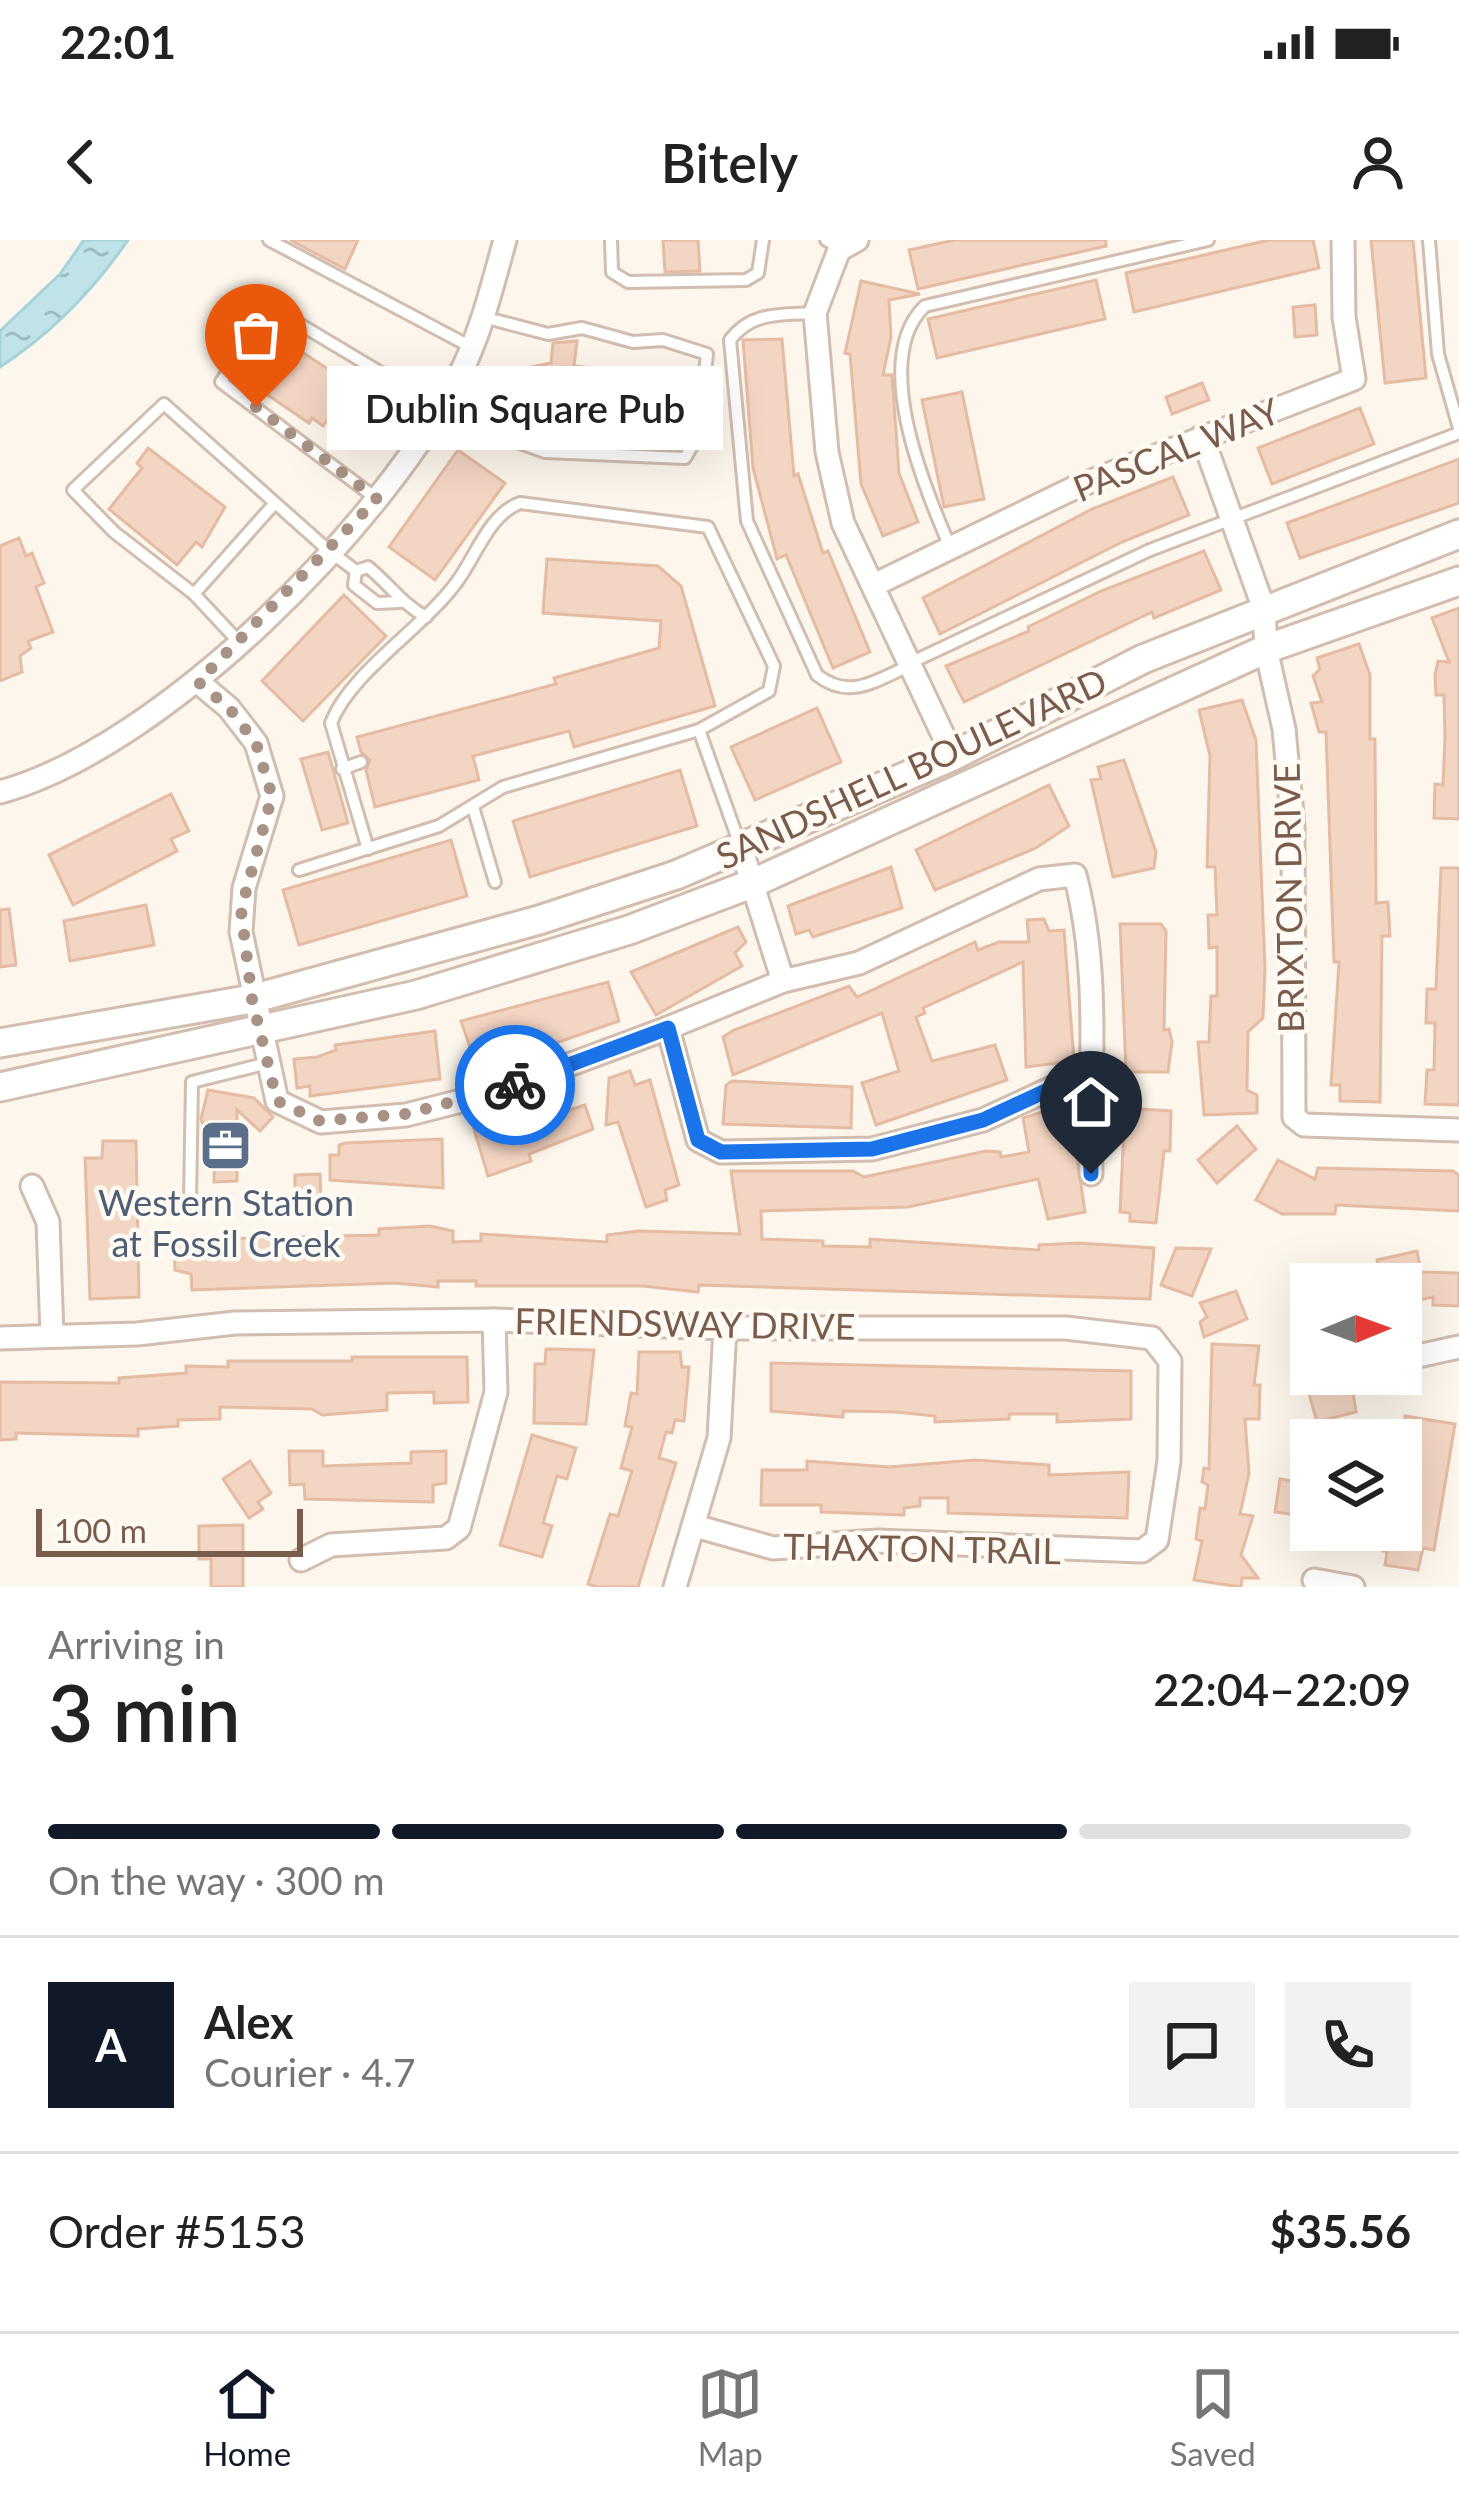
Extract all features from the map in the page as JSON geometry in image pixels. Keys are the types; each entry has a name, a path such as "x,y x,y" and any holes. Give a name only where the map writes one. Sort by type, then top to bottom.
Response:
{"street":[{"path":"0,792 58,769 198,682 377,499 440,408 471,346 505,240"},
{"name":"PASCAL WAY","path":"874,585 1202,436 1354,380 1342,240"},
{"path":"842,243 815,314 831,470 843,523 953,756"},
{"name":"BRIXTON DRIVE","path":"1202,436 1264,609 1265,649 1284,729 1293,825 1294,1117 1304,1125 1459,1130"},
{"name":"SANDSHELL BOULEVARD","path":"0,1043 252,999 539,920 742,850 953,756 1121,669 1459,534"},
{"name":"SANDSHELL BOULEVARD","path":"0,1087 416,995 532,963 752,884 1265,649 1459,581"},
{"path":"198,682 229,708 256,743 272,796 241,910 252,999 277,1101 320,1121 406,1114 496,1092 783,981 859,963 1039,879 1075,875 1096,1021 1089,1071 1091,1174"},
{"path":"742,850 783,981"},
{"path":"668,1028 698,1140 721,1152 872,1149 983,1120 1089,1071"},
{"path":"32,1186 48,1222 52,1335"},
{"path":"301,1560 331,1545 446,1538 459,1528 496,1392 494,1320"},
{"name":"FRIENDSWAY DRIVE","path":"0,1338 235,1323 494,1320 725,1328 1044,1328 1152,1338 1170,1361 1168,1461 1156,1540 1150,1545"},
{"path":"674,1587 719,1438 725,1328"},
{"path":"1422,1355 1459,1347"},
{"name":"THAXTON TRAIL","path":"695,1526 773,1548 878,1541 1121,1551 1142,1551 1150,1545"},
{"path":"1314,1580 1353,1587"}],"lane":[{"path":"269,240 471,346"},
{"path":"611,240 612,272 628,282 746,280 758,273 763,240"},
{"path":"950,547 918,474 909,424 901,345 910,320 925,306 1208,240"},
{"path":"815,314 760,316 741,325 730,340 746,520 817,675 849,691 1231,518 1459,431 1438,354 1429,240"},
{"path":"377,499 221,382 271,308 440,408 545,452 685,458 698,436 707,354 663,340 633,342 582,328 548,334 482,317"},
{"path":"238,641 194,594 114,532 73,490 164,404 356,572"},
{"path":"194,594 275,503"},
{"path":"299,870 368,849 439,826 502,787 699,730 756,700 775,681 774,666 708,526 520,503 497,518 455,584 336,711 332,737 368,849"},
{"path":"356,572 368,567 393,587 400,602"},
{"path":"356,572 354,585 377,603 400,602 426,616"},
{"path":"699,730 742,850"},
{"path":"342,769 362,762"},
{"path":"473,807 495,882"},
{"path":"190,1201 191,1082 268,1064"}],"water":[{"path":"84,240 128,240 70,310 0,367 0,331 60,274"}],"building":[{"path":"290,240 358,240 345,269"},
{"path":"663,240 698,240 700,271 665,272"},
{"path":"955,240 1106,240 1106,246 918,289 909,250"},
{"path":"1269,240 1313,240 1319,268 1134,312 1126,273"},
{"path":"1371,240 1413,240 1426,378 1385,383"},
{"path":"1096,280 1105,319 937,358 928,319"},
{"path":"861,281 920,294 889,300 891,337 883,375 892,375 899,473 918,522 883,536 861,484 850,354 845,353"},
{"path":"1315,305 1317,335 1295,337 1293,307"},
{"path":"782,339 794,476 798,474 823,553 828,551 870,652 833,668 786,555 777,559 753,468 743,340"},
{"path":"284,340 340,377 336,384 347,391 323,426 312,418 309,423 241,377 250,362 264,372"},
{"path":"577,341 574,366 676,376 675,388 682,388 671,430 527,416 531,367 551,363 553,343"},
{"path":"1202,383 1209,400 1172,414 1166,397"},
{"path":"962,392 984,499 944,507 922,400"},
{"path":"1360,408 1374,444 1272,484 1258,448"},
{"path":"148,448 225,507 202,547 196,542 177,565 109,509 142,468 137,463"},
{"path":"458,450 505,483 435,580 389,547"},
{"path":"1459,459 1459,503 1300,558 1287,523"},
{"path":"1173,477 1189,515 1122,542 940,634 923,598 1092,509"},
{"path":"19,538 26,556 32,553 44,583 36,587 53,632 28,641 31,648 20,656 22,672 0,681 0,546"},
{"path":"1204,551 1221,590 1154,618 1152,612 964,702 946,666 1029,631 1028,627 1101,591"},
{"path":"547,559 658,566 681,586 715,706 574,747 569,731 473,756 479,780 375,807 366,770 370,760 361,752 357,737 556,684 554,678 659,648 661,621 543,613"},
{"path":"344,595 386,636 303,721 262,681"},
{"path":"1459,608 1459,819 1434,818 1435,784 1443,785 1445,737 1444,695 1436,695 1435,675 1438,661 1449,662 1432,618"},
{"path":"1359,644 1370,675 1370,739 1375,739 1376,903 1388,902 1390,936 1382,936 1380,1102 1340,1101 1340,1085 1331,1085 1339,962 1334,962 1326,732 1319,732 1311,703 1322,702 1313,676 1320,669 1317,658"},
{"path":"1242,700 1256,740 1265,969 1263,1018 1248,1032 1247,1090 1257,1095 1257,1113 1204,1115 1198,1042 1209,1042 1211,996 1217,996 1217,947 1209,948 1208,915 1217,915 1215,867 1207,867 1210,756 1199,710"},
{"path":"817,708 841,762 755,800 731,747"},
{"path":"328,752 348,823 322,830 301,759"},
{"path":"1124,760 1156,852 1154,868 1113,877 1091,780 1101,779 1098,767"},
{"path":"680,770 697,826 530,877 513,821"},
{"path":"1049,785 1069,826 1036,848 935,890 916,850"},
{"path":"171,794 189,831 171,839 177,851 73,905 49,855"},
{"path":"451,840 467,896 299,945 283,890"},
{"path":"891,867 902,908 813,937 809,930 796,934 788,906"},
{"path":"1441,868 1459,868 1459,1105 1425,1104 1427,1070 1434,1070 1435,1023 1426,1023 1427,989 1436,989"},
{"path":"146,905 154,945 70,961 64,921"},
{"path":"9,909 16,965 0,967 0,910"},
{"path":"1044,919 1049,931 1064,930 1074,1061 1026,1067 1023,962 923,1008 925,1013 916,1017 932,1061 995,1045 1007,1080 876,1125 862,1083 899,1071 882,1013 733,1075 723,1037 734,1030 849,986 857,997 975,942 978,950 999,942 1029,942 1027,920"},
{"path":"1120,924 1161,924 1166,931 1164,1030 1169,1029 1172,1042 1168,1072 1126,1072"},
{"path":"738,927 746,942 735,953 742,966 656,1015 631,972"},
{"path":"608,982 619,1021 478,1070 461,1021"},
{"path":"435,1031 440,1079 310,1096 310,1086 297,1088 294,1059 317,1057 336,1050 335,1045"},
{"path":"630,1071 635,1085 650,1080 679,1185 665,1190 667,1200 646,1207 618,1122 606,1125 609,1078"},
{"path":"732,1081 852,1087 851,1128 723,1124 726,1085"},
{"name":"Western Station at Fossil Creek","path":"208,1090 254,1098 273,1117 260,1131 237,1110 237,1181 214,1182 215,1126 204,1127 201,1119"},
{"path":"567,1100 570,1110 585,1105 593,1129 529,1154 531,1161 488,1176 474,1129"},
{"path":"1069,1103 1085,1212 1048,1219 1038,1179 908,1207 761,1211 762,1239 823,1241 823,1246 870,1247 870,1239 1039,1250 1039,1245 1078,1243 1154,1248 1150,1299 699,1285 698,1292 643,1286 476,1286 476,1281 438,1281 438,1287 395,1283 192,1290 191,1274 175,1270 174,1240 379,1235 379,1229 430,1226 453,1231 453,1242 481,1241 481,1234 607,1242 607,1235 638,1231 740,1234 731,1171 853,1171 864,1177 986,1151 1000,1152 1001,1157 1029,1152 1023,1118"},
{"path":"1125,1108 1171,1111 1170,1151 1164,1151 1156,1223 1130,1221 1130,1213 1120,1212"},
{"path":"1237,1126 1256,1149 1217,1183 1198,1160"},
{"path":"442,1139 443,1188 330,1180 330,1155 339,1155 339,1145"},
{"path":"103,1141 136,1141 139,1297 90,1299 85,1158 102,1158"},
{"path":"1278,1160 1315,1179 1318,1168 1453,1171 1459,1175 1459,1211 1336,1205 1335,1214 1282,1214 1256,1200"},
{"path":"320,1174 321,1197 295,1197 295,1175"},
{"path":"1176,1248 1211,1249 1192,1296 1161,1285"},
{"path":"1417,1251 1419,1263 1378,1263"},
{"path":"1422,1272 1459,1273 1459,1306 1433,1305 1433,1297 1422,1299"},
{"path":"1236,1291 1247,1319 1204,1337 1200,1322 1207,1317 1200,1303"},
{"path":"1212,1344 1259,1346 1254,1385 1260,1385 1259,1419 1245,1419 1249,1473 1240,1514 1253,1516 1241,1555 1258,1578 1242,1578 1241,1587 1194,1580 1202,1541 1196,1539 1200,1508 1205,1509 1208,1485 1202,1482 1204,1468 1209,1469"},
{"path":"546,1349 594,1350 586,1424 534,1423 535,1364 545,1364"},
{"path":"639,1352 680,1352 682,1367 689,1367 684,1421 675,1420 672,1433 666,1432 659,1458 676,1463 638,1587 598,1587 588,1584 610,1514 618,1516 632,1471 621,1468 632,1427 625,1426 631,1393 637,1394"},
{"path":"352,1357 467,1357 468,1402 434,1403 434,1392 387,1393 387,1410 322,1415 312,1409 220,1407 220,1419 178,1420 178,1426 138,1429 138,1436 16,1433 16,1439 0,1440 0,1382 119,1383 119,1378 186,1373 186,1366 228,1367 228,1361 352,1361"},
{"path":"771,1363 1131,1371 1131,1419 1057,1422 1057,1414 1009,1414 1009,1419 935,1422 935,1416 896,1412 843,1411 843,1417 771,1411"},
{"path":"1309,1395 1353,1395 1356,1412 1316,1419"},
{"path":"1405,1416 1455,1424 1434,1550 1423,1548 1418,1570 1385,1565 1387,1551 1422,1551 1422,1419"},
{"path":"532,1435 576,1448 567,1479 557,1476 543,1523 552,1526 542,1557 500,1545"},
{"path":"289,1451 323,1451 323,1466 411,1463 411,1452 446,1451 446,1483 433,1485 433,1502 305,1499 304,1484 290,1485"},
{"path":"975,1460 1049,1465 1049,1475 1129,1472 1127,1518 948,1513 948,1498 920,1498 920,1506 904,1508 904,1515 821,1512 821,1505 761,1505 762,1470 807,1470 807,1461 889,1467"},
{"path":"250,1461 271,1493 258,1502 263,1509 249,1518 223,1479"},
{"path":"1280,1479 1290,1481 1290,1514 1275,1512"},
{"path":"243,1525 243,1587 211,1587 211,1559 199,1559 199,1526"}],"way so far":[{"path":"256,407 292,439 377,499 198,682 229,708 256,743 272,796 241,910 252,999 277,1101 320,1121 406,1114 515,1085"}],"place":[{"name":"Dublin Square Pub","path":"256,407"},
{"name":"Western Station at Fossil Creek","path":"226,1146"}],"route":[{"path":"515,1085 614,1052 668,1028 698,1140 721,1152 845,1150 872,1149 983,1120 1089,1071 1091,1174"}]}
